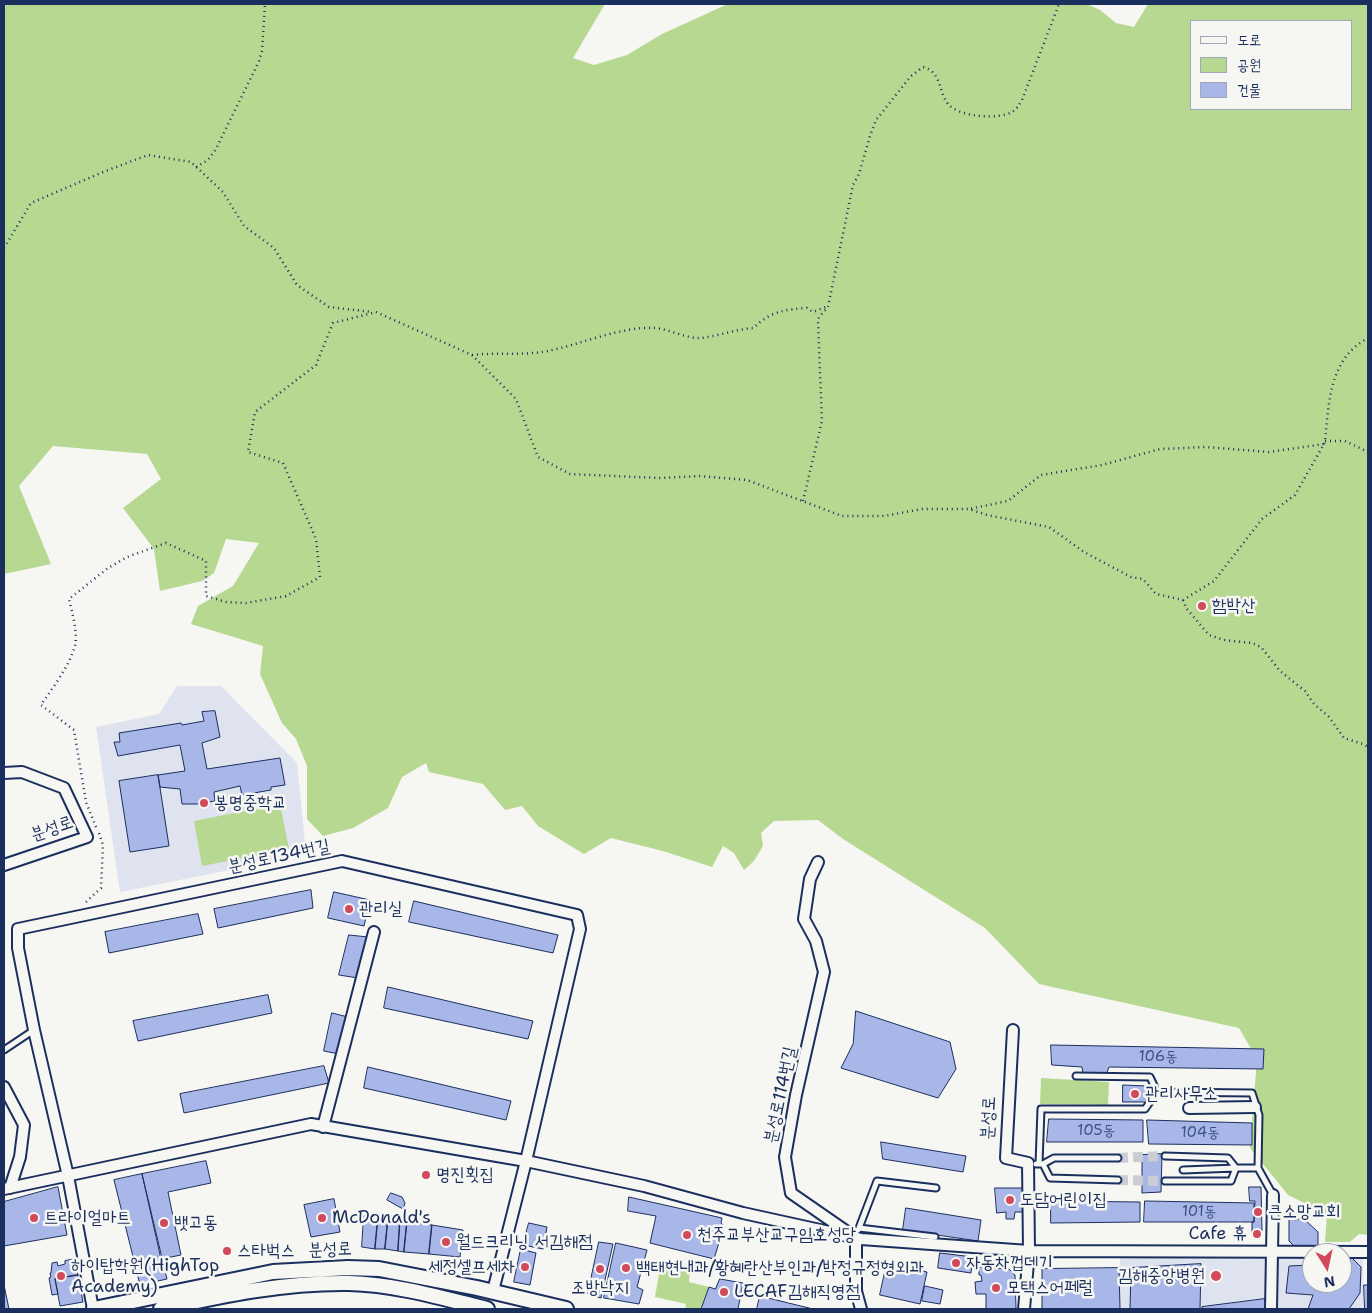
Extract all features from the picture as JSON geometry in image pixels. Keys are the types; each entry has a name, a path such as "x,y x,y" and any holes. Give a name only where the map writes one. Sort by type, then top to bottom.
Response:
{"main road":[{"name":"분성로","path":"94,1309 273,1272 323,1268 379,1269 493,1291 566,1309"},
{"name":"분성로","path":"161,1309 211,1298 265,1290 350,1283 385,1287 487,1309"}],"street":[{"name":"분성로","path":"4,773 22,772 64,788 87,837 4,865"},
{"name":"분성로134번길","path":"94,1309 68,1176 34,1030 18,948 18,929 342,861 577,915 580,928 526,1161 493,1291"},
{"name":"분성로114번길","path":"818,862 810,880 804,919 816,941 824,972 796,1095 785,1157 791,1192 857,1233"},
{"path":"323,1127 374,932"},
{"name":"분성로","path":"1013,1030 1006,1158 1036,1164"},
{"path":"4,1087 24,1124 20,1157 7,1189"},
{"path":"1189,1108 1256,1107"},
{"path":"7,1189 311,1124 526,1161 644,1186 743,1213 857,1233 1029,1251 1368,1252"},
{"path":"1024,1309 1036,1164"},
{"path":"1271,1309 1273,1195"},
{"path":"857,1233 856,1291 861,1309"}],"lane":[{"path":"4,1050 34,1030"},
{"path":"1076,1076 1150,1077 1157,1092"},
{"path":"1036,1164 1041,1109 1145,1109 1157,1092"},
{"path":"1157,1092 1252,1093 1259,1115 1258,1168 1273,1195"},
{"path":"1165,1156 1228,1158 1236,1168"},
{"path":"1036,1164 1054,1158 1118,1158"},
{"path":"1036,1164 1050,1178 1118,1180"},
{"path":"1165,1181 1231,1181 1236,1168"},
{"path":"1182,1170 1258,1168"},
{"path":"935,1237 857,1233 877,1181 936,1188"}],"path":[{"path":"196,166 208,160 216,149 253,76 262,51 265,4"},
{"path":"803,502 822,421 818,322 819,317 828,307 853,185 859,174 870,136 880,113 911,76 922,67 928,69 937,77 948,104 953,108 983,116 1015,111 1022,100 1059,4"},
{"path":"4,248 31,203 102,172 148,155 191,162 223,192 244,226 274,248 297,285 329,307 376,312 472,355 516,399 538,457 570,474 658,478 699,476 747,480 842,516 884,516 922,509 969,509 1008,501 1041,475 1102,465 1160,449 1206,447 1269,452 1324,442 1345,442 1368,452"},
{"path":"472,355 485,353 496,355 537,353 628,331 653,328 700,338 754,328 759,322 782,310 807,308 813,312 828,307"},
{"path":"84,905 101,888 103,845 86,802 74,730 41,705 66,665 75,645 74,622 69,598 108,568 127,557 166,543 206,561 206,596 226,602 246,604 286,596 320,576 316,539 283,464 248,452 255,412 316,365 333,323 376,312"},
{"path":"969,509 987,515 1049,527 1084,552 1131,577 1144,578 1156,594 1183,600 1214,581 1262,519 1294,495 1324,442 1330,390 1334,380 1351,349 1368,338"},
{"path":"1183,600 1186,608 1209,636 1224,640 1252,643 1261,647 1280,672 1305,691 1314,704 1329,717 1344,738 1368,747"}],"shaded area":[{"name":"봉명중학교","path":"177,686 221,686 297,763 305,843 304,855 120,892 96,727 159,714"},
{"name":"김해중앙병원","path":"1120,1257 1302,1258 1302,1293 1352,1293 1352,1258 1363,1258 1364,1306 1361,1309 1118,1309"}],"green space":[{"path":"4,4 605,4 573,58 594,65 627,55 662,34 728,4 1087,4 1100,10 1116,23 1134,27 1148,4 1368,4 1368,1235 1359,1234 1350,1242 1325,1242 1327,1214 1288,1195 1250,1148 1257,1059 1239,1028 1039,984 985,928 843,839 818,820 774,821 761,833 763,846 754,861 744,870 734,853 723,846 712,867 663,851 611,838 584,854 538,826 522,806 505,810 483,784 429,772 426,763 402,777 388,808 353,828 323,836 307,819 307,766 296,739 282,723 260,674 263,646 191,624 198,606 233,586 259,543 226,539 214,573 202,581 160,591 154,549 123,508 161,479 147,454 53,446 19,486 51,564 4,574"},
{"path":"280,804 289,849 202,866 194,821"},
{"path":"1041,1078 1109,1082 1108,1105 1040,1104"},
{"path":"661,1262 690,1269 689,1282 709,1287 701,1309 685,1309 686,1304 655,1297"}],"building":[{"path":"215,711 220,737 202,743 207,769 280,758 285,785 271,787 271,790 242,795 240,786 214,792 215,801 182,804 180,789 160,787 158,775 185,771 180,745 118,756 114,742 120,742 119,733 204,721 202,712"},
{"path":"158,775 169,846 130,852 119,781"},
{"path":"311,890 313,908 218,928 214,909"},
{"name":"관리실","path":"334,892 370,900 364,926 328,918"},
{"path":"414,901 558,935 553,953 409,922"},
{"path":"198,914 203,934 109,953 105,932"},
{"path":"349,935 368,937 358,978 339,975"},
{"path":"388,987 533,1021 528,1039 384,1008"},
{"path":"268,995 272,1013 138,1041 133,1021"},
{"path":"856,1011 950,1042 956,1069 938,1098 841,1068 853,1044"},
{"path":"332,1013 348,1017 339,1054 324,1051"},
{"path":"1051,1045 1264,1049 1263,1069 1109,1067 1106,1075 1083,1074 1082,1067 1052,1065"},
{"path":"324,1066 329,1083 184,1113 180,1094"},
{"path":"368,1067 511,1101 506,1120 364,1088"},
{"name":"관리사무소","path":"1123,1085 1147,1086 1146,1102 1123,1102"},
{"path":"1049,1119 1143,1120 1143,1142 1047,1142"},
{"path":"1147,1120 1252,1123 1252,1145 1149,1144"},
{"path":"881,1142 966,1156 963,1172 883,1159"},
{"path":"1162,1154 1161,1192 1142,1193 1142,1155"},
{"name":"뱃고동","path":"206,1161 211,1183 168,1192 181,1255 161,1259 142,1174"},
{"path":"142,1174 167,1279 140,1285 114,1180"},
{"name":"트라이얼마트","path":"58,1187 67,1235 4,1246 4,1202"},
{"name":"큰소망교회","path":"1249,1187 1261,1187 1262,1231 1252,1232 1255,1201 1250,1201"},
{"name":"도담어린이집","path":"995,1188 1024,1188 1024,1212 1015,1212 1014,1219 1006,1219 1006,1212 997,1213"},
{"path":"391,1193 402,1197 405,1203 403,1209 387,1200"},
{"name":"천주교부산교구임호성당","path":"629,1197 722,1218 721,1223 724,1226 714,1259 650,1243 656,1216 628,1211"},
{"name":"McDonald's","path":"334,1199 340,1232 311,1237 304,1205"},
{"path":"1051,1201 1140,1202 1140,1222 1051,1223"},
{"path":"1145,1201 1254,1203 1254,1222 1144,1222"},
{"path":"906,1208 981,1220 978,1241 903,1230"},
{"path":"1295,1215 1295,1220 1303,1218 1318,1232 1318,1243 1302,1243 1302,1247 1296,1248 1289,1241 1289,1216"},
{"path":"364,1216 378,1218 375,1249 362,1247"},
{"path":"378,1218 388,1219 385,1249 375,1249"},
{"path":"388,1219 400,1221 398,1251 385,1249"},
{"path":"400,1221 407,1222 404,1252 398,1251"},
{"path":"407,1222 432,1225 429,1254 404,1252"},
{"path":"529,1223 547,1227 543,1249 523,1245"},
{"name":"월드크리닝 서김해점","path":"432,1225 463,1230 460,1257 429,1254"},
{"name":"조방낙지","path":"599,1242 613,1244 601,1298 588,1294"},
{"name":"백태현내과/황혜란산부인과/박정규정형외과","path":"616,1243 647,1250 637,1287 643,1290 639,1304 604,1298"},
{"name":"세정셀프세차","path":"521,1249 536,1253 530,1285 514,1282"},
{"name":"자동차껍데기","path":"940,1253 973,1257 971,1273 938,1268"},
{"path":"1352,1258 1361,1267 1360,1293 1349,1309 1308,1309 1313,1295 1286,1293 1289,1266 1302,1265 1302,1293 1352,1293"},
{"name":"하이탑학원(HighTop Academy)","path":"75,1259 78,1275 55,1279 58,1294 52,1295 49,1278 51,1277 52,1263 57,1262 58,1266 65,1264 65,1261"},
{"path":"887,1263 927,1272 920,1304 880,1295"},
{"path":"1201,1264 1200,1309 1130,1309 1131,1268"},
{"name":"모택스어페럴","path":"987,1266 1009,1269 1015,1275 1016,1309 986,1309 986,1294 976,1294 975,1282 982,1281 981,1275 979,1275 979,1267 985,1268"},
{"path":"1119,1268 1120,1309 1042,1309 1042,1269"},
{"path":"78,1275 83,1302 60,1306 55,1279"},
{"name":"LECAF김해직영점","path":"720,1279 743,1283 738,1309 701,1309 709,1287 715,1289"},
{"path":"4,1285 9,1309 4,1309"},
{"path":"1364,1285 1368,1285 1368,1309 1365,1309"},
{"path":"925,1286 943,1290 940,1304 922,1301"},
{"path":"760,1296 813,1309 757,1309"},
{"path":"1265,1299 1266,1309 1202,1309 1202,1307"}],"tunnel":[{"path":"1118,1158 1165,1156"},
{"path":"1118,1180 1165,1181"}],"place":[{"name":"함박산","path":"1202,606"},
{"name":"봉명중학교","path":"204,803"},
{"name":"관리실","path":"349,909"},
{"name":"관리사무소","path":"1135,1094"},
{"name":"명진횟집","path":"426,1175"},
{"name":"도담어린이집","path":"1010,1200"},
{"name":"큰소망교회","path":"1258,1212"},
{"name":"트라이얼마트","path":"34,1218"},
{"name":"McDonald's","path":"322,1218"},
{"name":"뱃고동","path":"164,1223"},
{"name":"Cafe 휴","path":"1257,1234"},
{"name":"천주교부산교구임호성당","path":"687,1235"},
{"name":"월드크리닝 서김해점","path":"446,1242"},
{"name":"스타벅스","path":"227,1251"},
{"name":"자동차껍데기","path":"956,1263"},
{"name":"세정셀프세차","path":"525,1267"},
{"name":"백태현내과/황혜란산부인과/박정규정형외과","path":"626,1268"},
{"name":"조방낙지","path":"600,1269"},
{"name":"하이탑학원(HighTop Academy)","path":"61,1276"},
{"name":"김해중앙병원","path":"1216,1276"},
{"name":"모택스어페럴","path":"996,1288"},
{"name":"LECAF김해직영점","path":"724,1292"}]}
